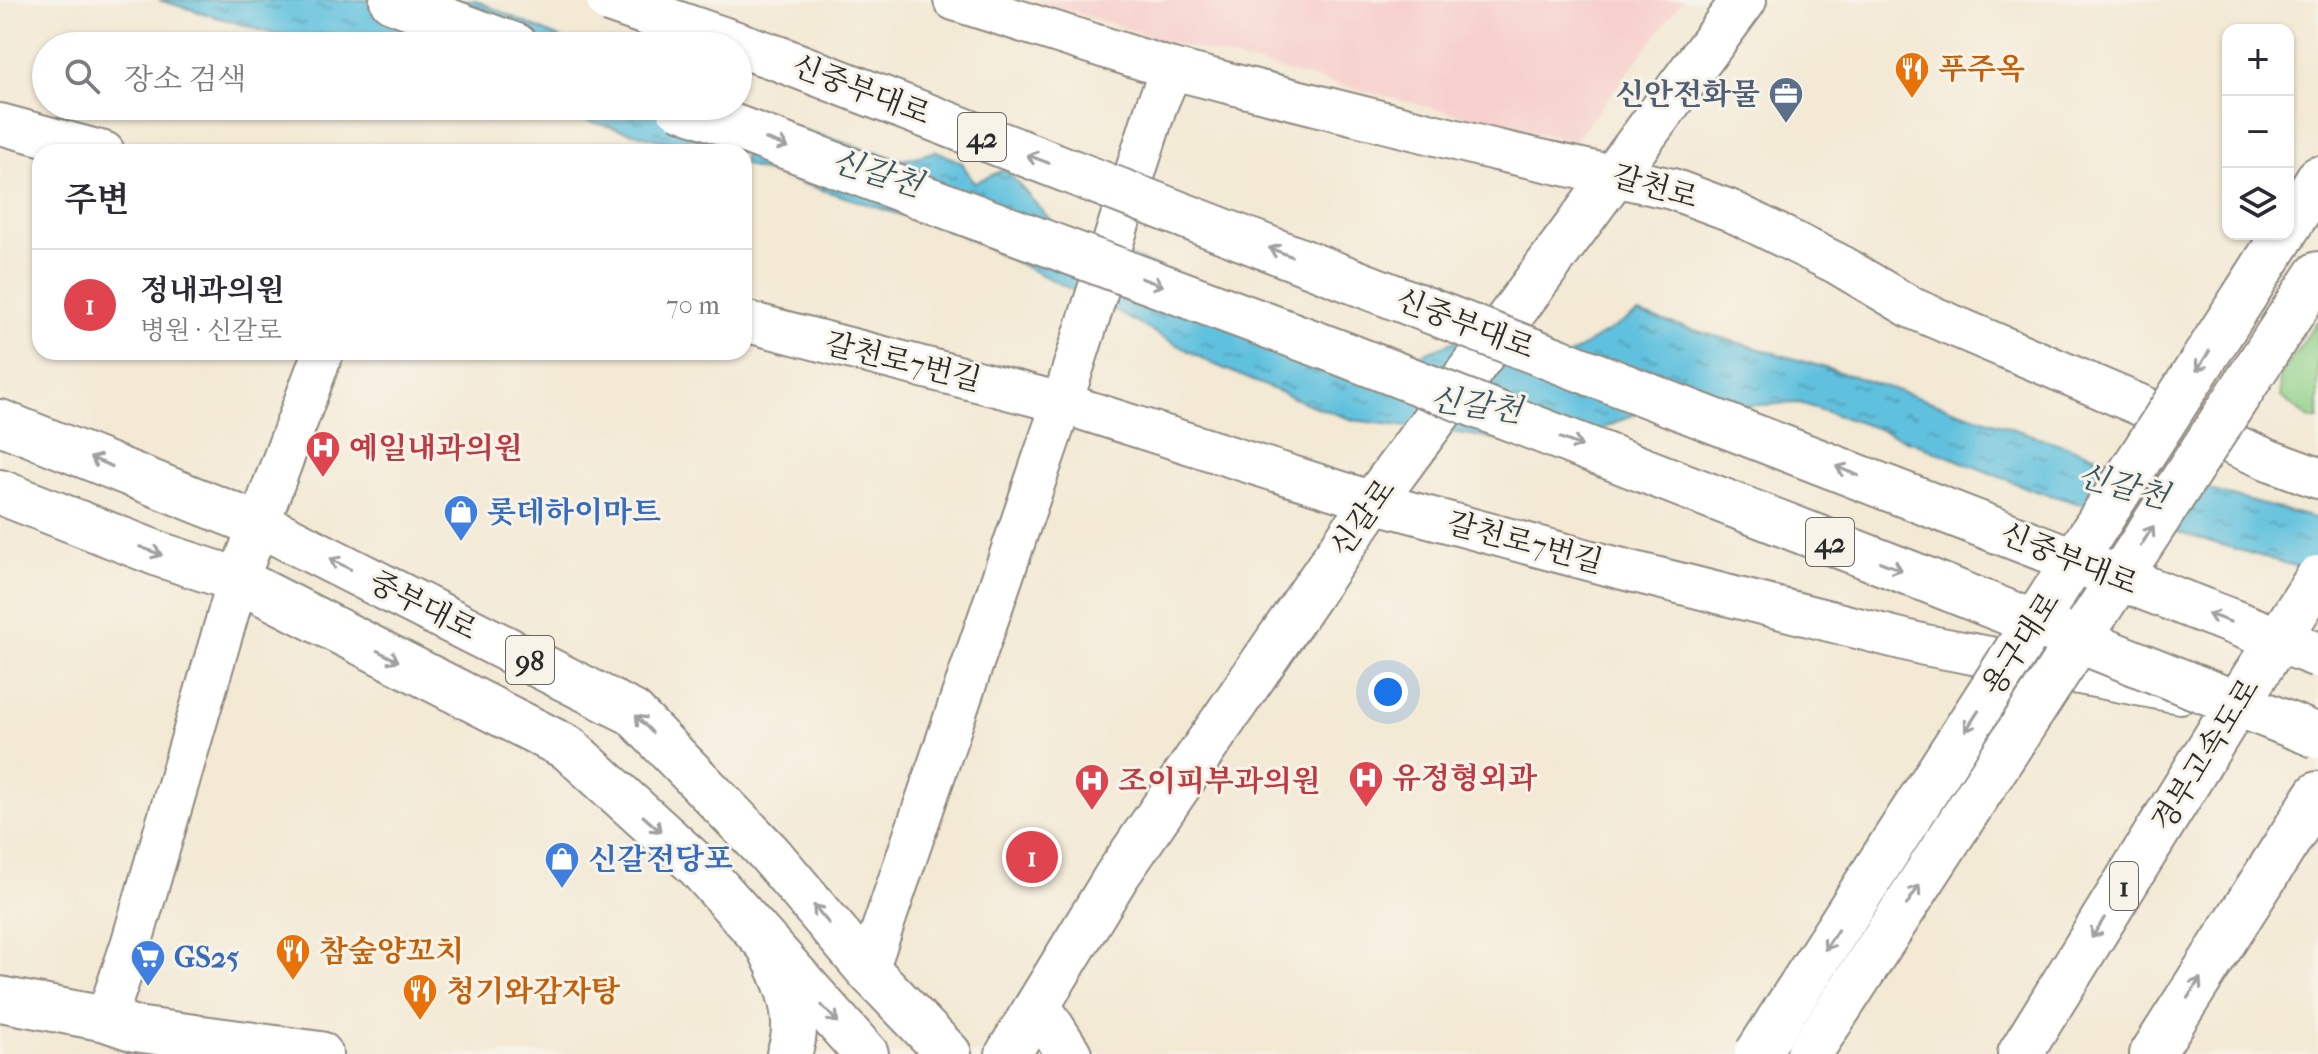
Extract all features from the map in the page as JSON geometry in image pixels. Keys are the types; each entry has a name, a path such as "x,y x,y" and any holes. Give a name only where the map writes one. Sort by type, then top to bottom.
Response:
{"main road":[{"path":"392,0 478,32"},
{"name":"신중부대로","path":"609,0 700,32"},
{"name":"신갈로","path":"1008,1054 1116,877 1381,491 1744,0"},
{"name":"신중부대로","path":"752,50 2318,655"},
{"name":"42","path":"716,120 1371,364 2318,736"},
{"path":"2294,217 2318,179"},
{"name":"용구대로","path":"1757,1054 2280,240"},
{"name":"용구대로","path":"1809,1054 2318,274"},
{"name":"중부대로","path":"0,422 258,525 633,713 769,853 868,970 949,1054"},
{"name":"중부대로","path":"0,492 161,555 238,580 568,748 699,867 866,1054"},
{"name":"경부고속도로","path":"2020,1054 2318,578"},
{"path":"2152,1054 2318,794"},
{"path":"769,946 788,985 793,1010 795,1040 789,1054"},
{"path":"0,999 123,1034 320,1054"},
{"path":"1039,1007 1069,1054"}],"street":[{"name":"갈천로","path":"954,0 1164,86 1496,150 1603,189 1672,189 1729,210 1836,263 1912,308 2318,478"},
{"path":"868,970 1062,403 1164,86"},
{"path":"0,124 74,144"},
{"name":"갈천로7번길","path":"752,323 1062,403 1381,491 1595,562 1925,645 2318,719"},
{"path":"123,1034 135,930 238,580 320,360"}],"shaded area":[{"path":"1036,0 1683,0 1575,141 1172,43"}],"green space":[{"path":"2318,320 2318,419 2311,420 2281,397 2279,378"}],"water":[{"path":"159,0 475,0 546,32 267,32"},
{"name":"신갈천","path":"752,115 903,160 937,151 962,163 974,183 1005,169 1060,231 1409,359 1463,338 1551,366 1638,313 1842,373 2149,472 2318,519 2318,573 2033,490 1879,429 1800,403 1641,411 1551,453 1472,435 1353,420 1211,363 1117,312 955,232 752,168 752,144 675,144 585,120 752,120"}],"place":[{"name":"푸주옥","path":"1912,100"},
{"name":"신안전화물","path":"1786,125"},
{"name":"예일내과의원","path":"323,479"},
{"name":"롯데하이마트","path":"461,543"},
{"name":"유정형외과","path":"1366,809"},
{"name":"조이피부과의원","path":"1092,812"},
{"name":"정내과의원","path":"1032,857"},
{"name":"신갈전당포","path":"562,890"},
{"name":"참숲양꼬치","path":"293,982"},
{"name":"GS25","path":"148,988"},
{"name":"청기와감자탕","path":"420,1022"}]}
